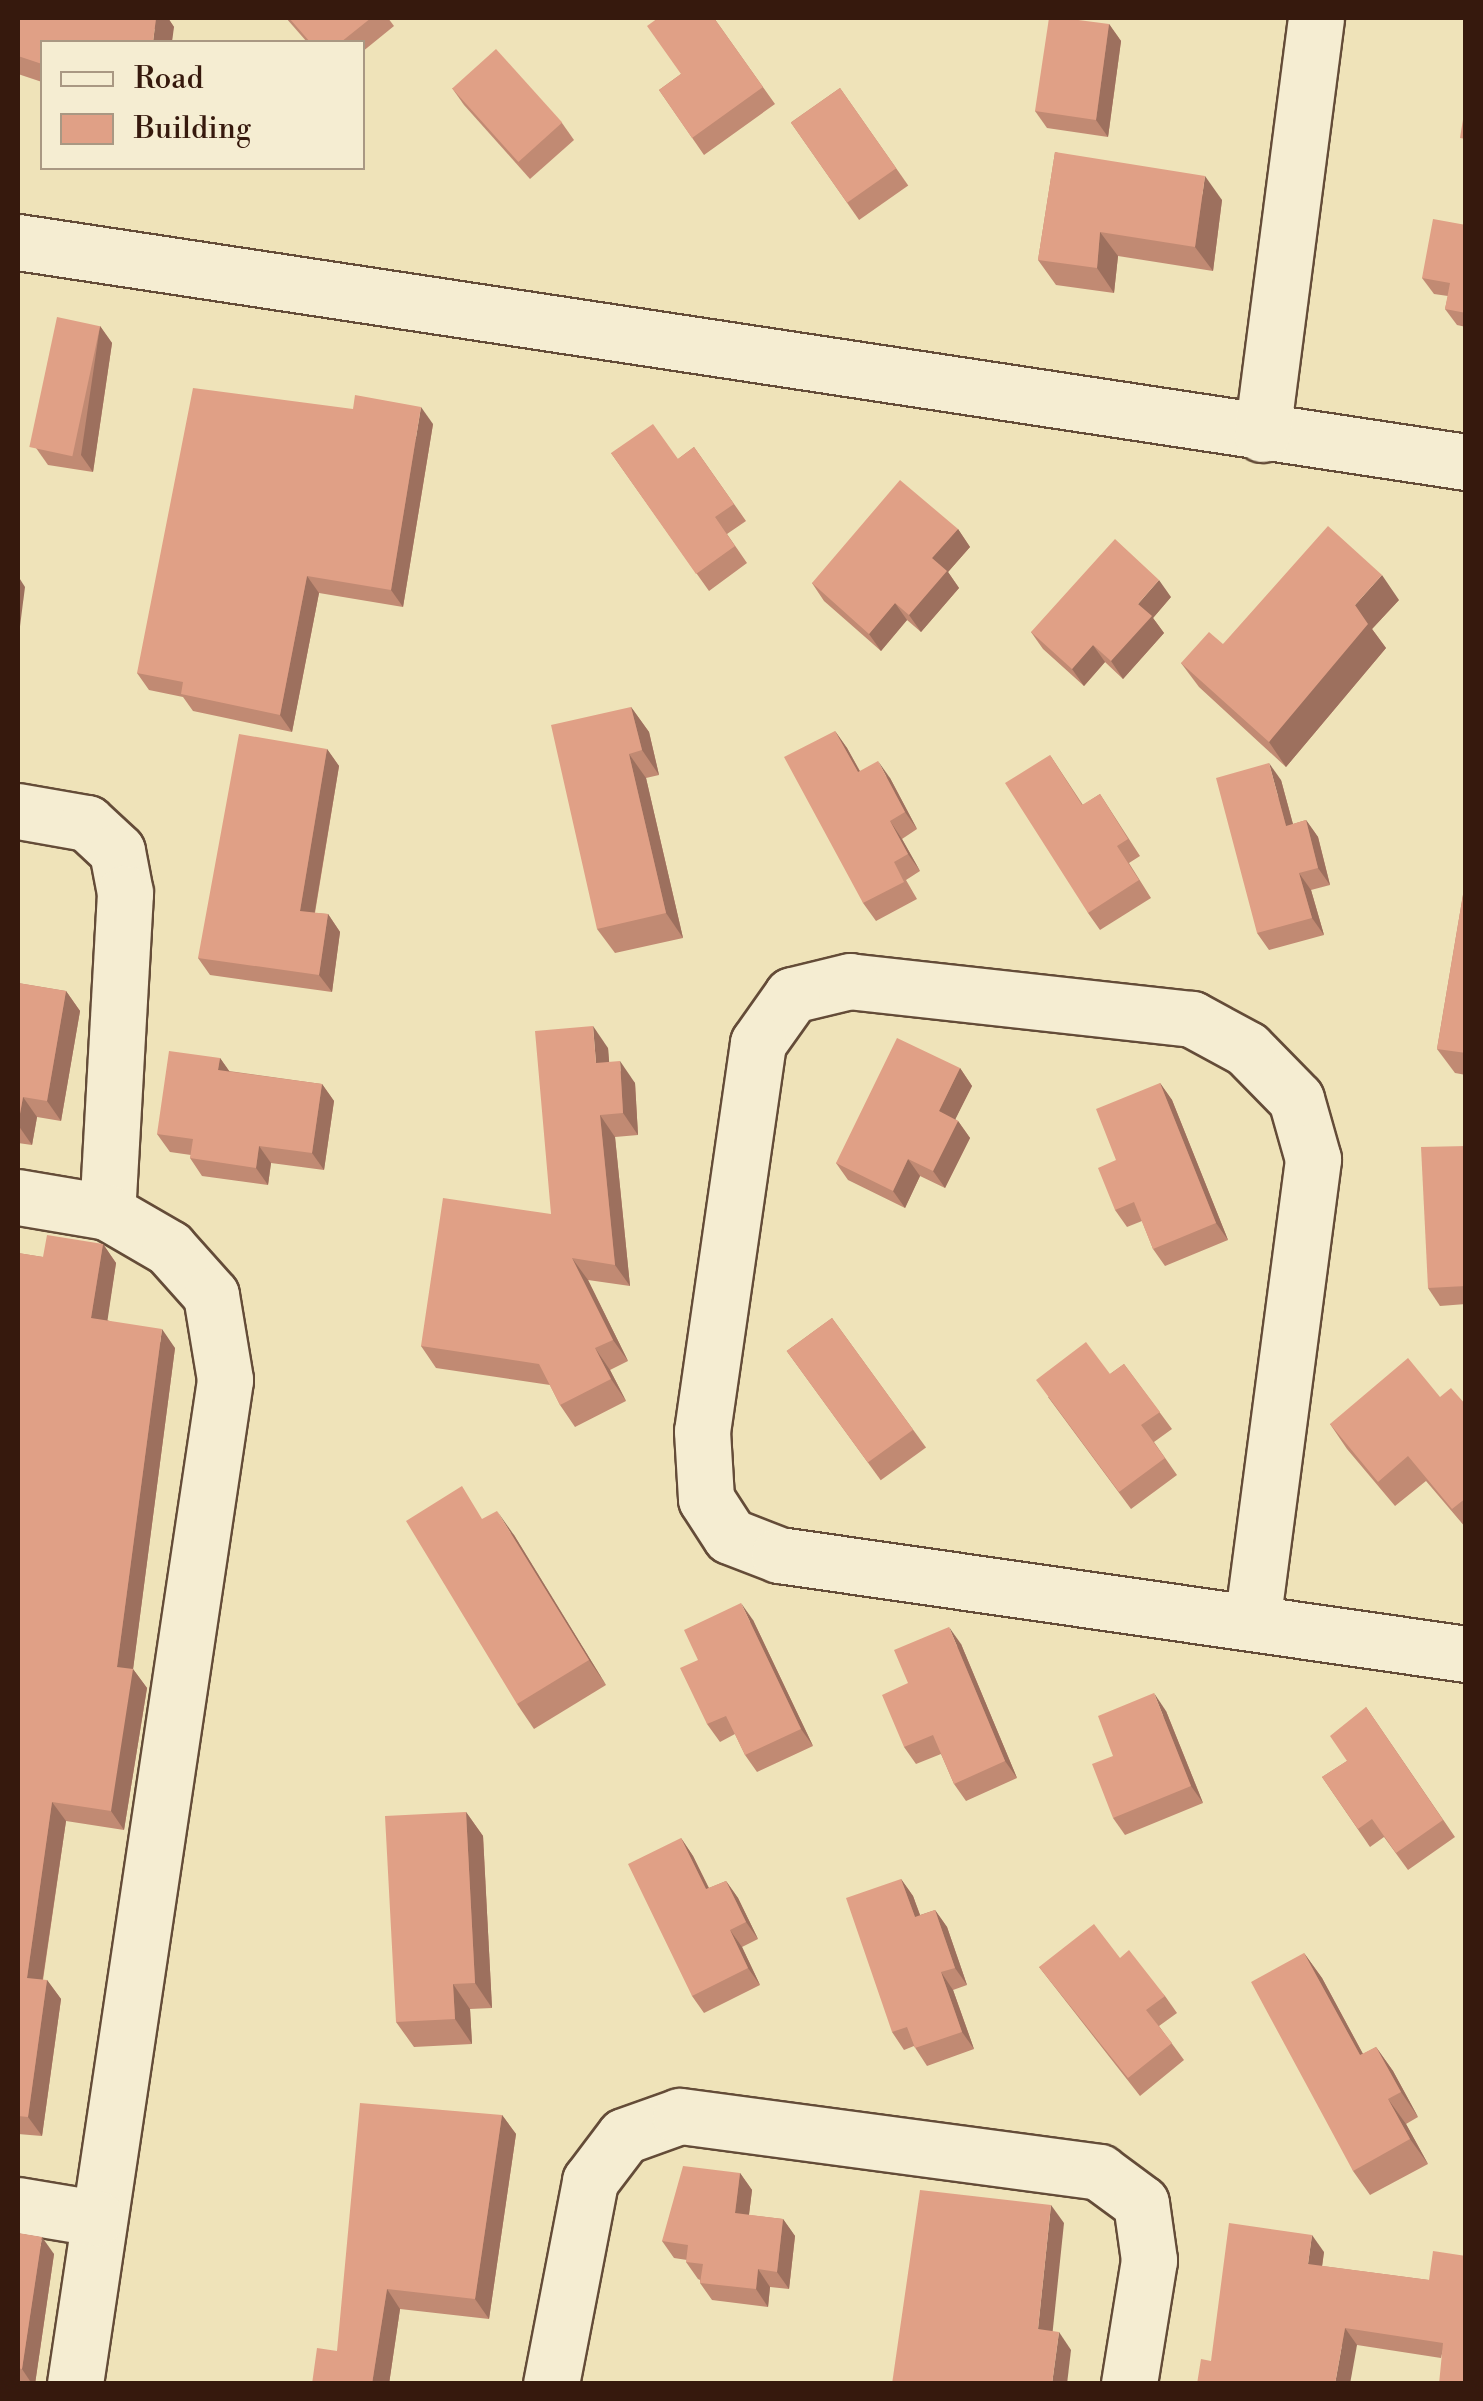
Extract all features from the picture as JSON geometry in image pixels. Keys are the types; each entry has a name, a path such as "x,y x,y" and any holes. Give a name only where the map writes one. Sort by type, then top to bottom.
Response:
{"street":[{"path":"1262,434 1316,18"},
{"path":"18,242 1466,462"},
{"path":"18,811 87,823 117,852 124,893 107,1212"},
{"path":"1252,1623 1313,1159 1296,1100 1247,1049 1192,1019 850,981 792,994 758,1043 702,1431 706,1499 730,1536 779,1555 1466,1654"},
{"path":"18,1197 107,1212 169,1248 211,1296 226,1380 96,2218 74,2384"},
{"path":"550,2384 590,2181 624,2136 680,2116 1099,2172 1141,2203 1149,2260 1129,2384"},
{"path":"18,2205 96,2218"}],"building":[{"path":"18,18 156,18 153,40 40,40 40,63 18,56"},
{"path":"289,18 371,18 344,40 308,40"},
{"path":"658,18 714,18 763,87 692,138 659,90 681,74 647,26"},
{"path":"1049,18 1109,24 1096,120 1035,111"},
{"path":"496,49 562,123 518,162 452,88"},
{"path":"840,88 896,168 847,203 791,122"},
{"path":"1466,101 1466,139 1460,138"},
{"path":"1055,152 1205,176 1195,247 1100,232 1097,268 1038,260"},
{"path":"1433,219 1466,225 1466,313 1445,309 1450,283 1422,278"},
{"path":"57,317 100,326 72,456 29,447"},
{"path":"193,388 353,409 355,395 421,407 391,590 307,576 280,715 181,694 183,682 137,673"},
{"path":"653,424 678,459 694,447 734,504 715,517 735,546 696,574 611,453"},
{"path":"900,480 958,529 932,558 947,571 909,615 895,603 869,634 812,583"},
{"path":"1328,526 1382,575 1355,605 1368,624 1269,742 1181,663 1209,632 1223,644"},
{"path":"1115,539 1159,580 1138,604 1152,616 1111,661 1093,645 1072,669 1031,632"},
{"path":"631,707 642,750 629,754 666,913 597,929 551,725"},
{"path":"835,731 858,772 878,761 905,812 890,821 908,854 894,862 904,882 863,903 784,757"},
{"path":"239,734 327,749 300,911 328,914 319,975 198,958"},
{"path":"1050,755 1082,805 1100,794 1128,839 1117,846 1139,880 1088,913 1005,783"},
{"path":"1269,763 1286,826 1306,820 1318,868 1299,873 1312,918 1257,933 1216,778"},
{"path":"1466,877 1466,1053 1437,1049"},
{"path":"18,983 66,991 47,1101 23,1097 18,1125"},
{"path":"593,1026 596,1063 620,1061 623,1113 600,1115 615,1265 572,1258 613,1340 595,1348 611,1379 560,1405 539,1364 421,1346 443,1198 551,1214 535,1031"},
{"path":"897,1038 960,1068 939,1111 958,1121 933,1171 908,1159 893,1191 836,1163"},
{"path":"169,1051 220,1058 218,1070 322,1084 312,1153 259,1146 256,1168 190,1158 193,1139 157,1134"},
{"path":"1160,1083 1216,1223 1153,1249 1134,1202 1115,1210 1098,1168 1116,1160 1096,1109"},
{"path":"1466,1146 1466,1286 1428,1288 1421,1147"},
{"path":"47,1235 103,1244 91,1318 162,1329 117,1667 133,1669 111,1811 52,1802 27,1978 47,1980 28,2117 18,2116 18,1253 43,1257"},
{"path":"832,1318 913,1430 868,1463 787,1351"},
{"path":"1086,1342 1110,1374 1124,1364 1160,1412 1141,1425 1165,1458 1119,1492 1036,1380"},
{"path":"1408,1358 1440,1397 1451,1388 1466,1405 1466,1498 1452,1509 1408,1456 1378,1482 1330,1424"},
{"path":"462,1486 482,1519 497,1511 589,1660 517,1704 406,1521"},
{"path":"741,1603 801,1729 745,1755 726,1716 707,1724 680,1668 698,1660 684,1630"},
{"path":"949,1627 1005,1761 954,1784 933,1735 904,1747 882,1695 908,1683 894,1650"},
{"path":"1154,1693 1191,1786 1113,1818 1092,1764 1113,1756 1098,1716"},
{"path":"1366,1707 1443,1820 1396,1853 1372,1819 1358,1829 1322,1777 1347,1761 1330,1736"},
{"path":"466,1812 475,1983 453,1984 455,2019 396,2022 385,1816"},
{"path":"681,1838 706,1889 726,1881 746,1922 730,1930 748,1968 692,1996 628,1864"},
{"path":"901,1879 915,1917 935,1910 955,1968 941,1972 962,2032 915,2048 907,2027 892,2032 846,1898"},
{"path":"1094,1924 1120,1958 1129,1950 1165,1996 1146,2010 1172,2043 1128,2078 1039,1967"},
{"path":"1304,1953 1360,2055 1376,2047 1401,2092 1388,2099 1410,2139 1353,2171 1251,1982"},
{"path":"360,2103 502,2115 475,2299 387,2289 372,2384 312,2384 317,2348 337,2351"},
{"path":"683,2166 740,2173 735,2213 783,2219 777,2272 758,2269 756,2289 700,2283 703,2264 686,2262 688,2245 662,2241"},
{"path":"920,2190 1051,2205 1038,2329 1059,2332 1052,2384 892,2384"},
{"path":"1229,2223 1312,2235 1308,2264 1429,2280 1433,2251 1466,2256 1466,2384 1439,2384 1443,2343 1345,2328 1335,2384 1197,2384 1201,2359 1211,2361"},
{"path":"18,2233 42,2237 22,2369 18,2368"}]}
